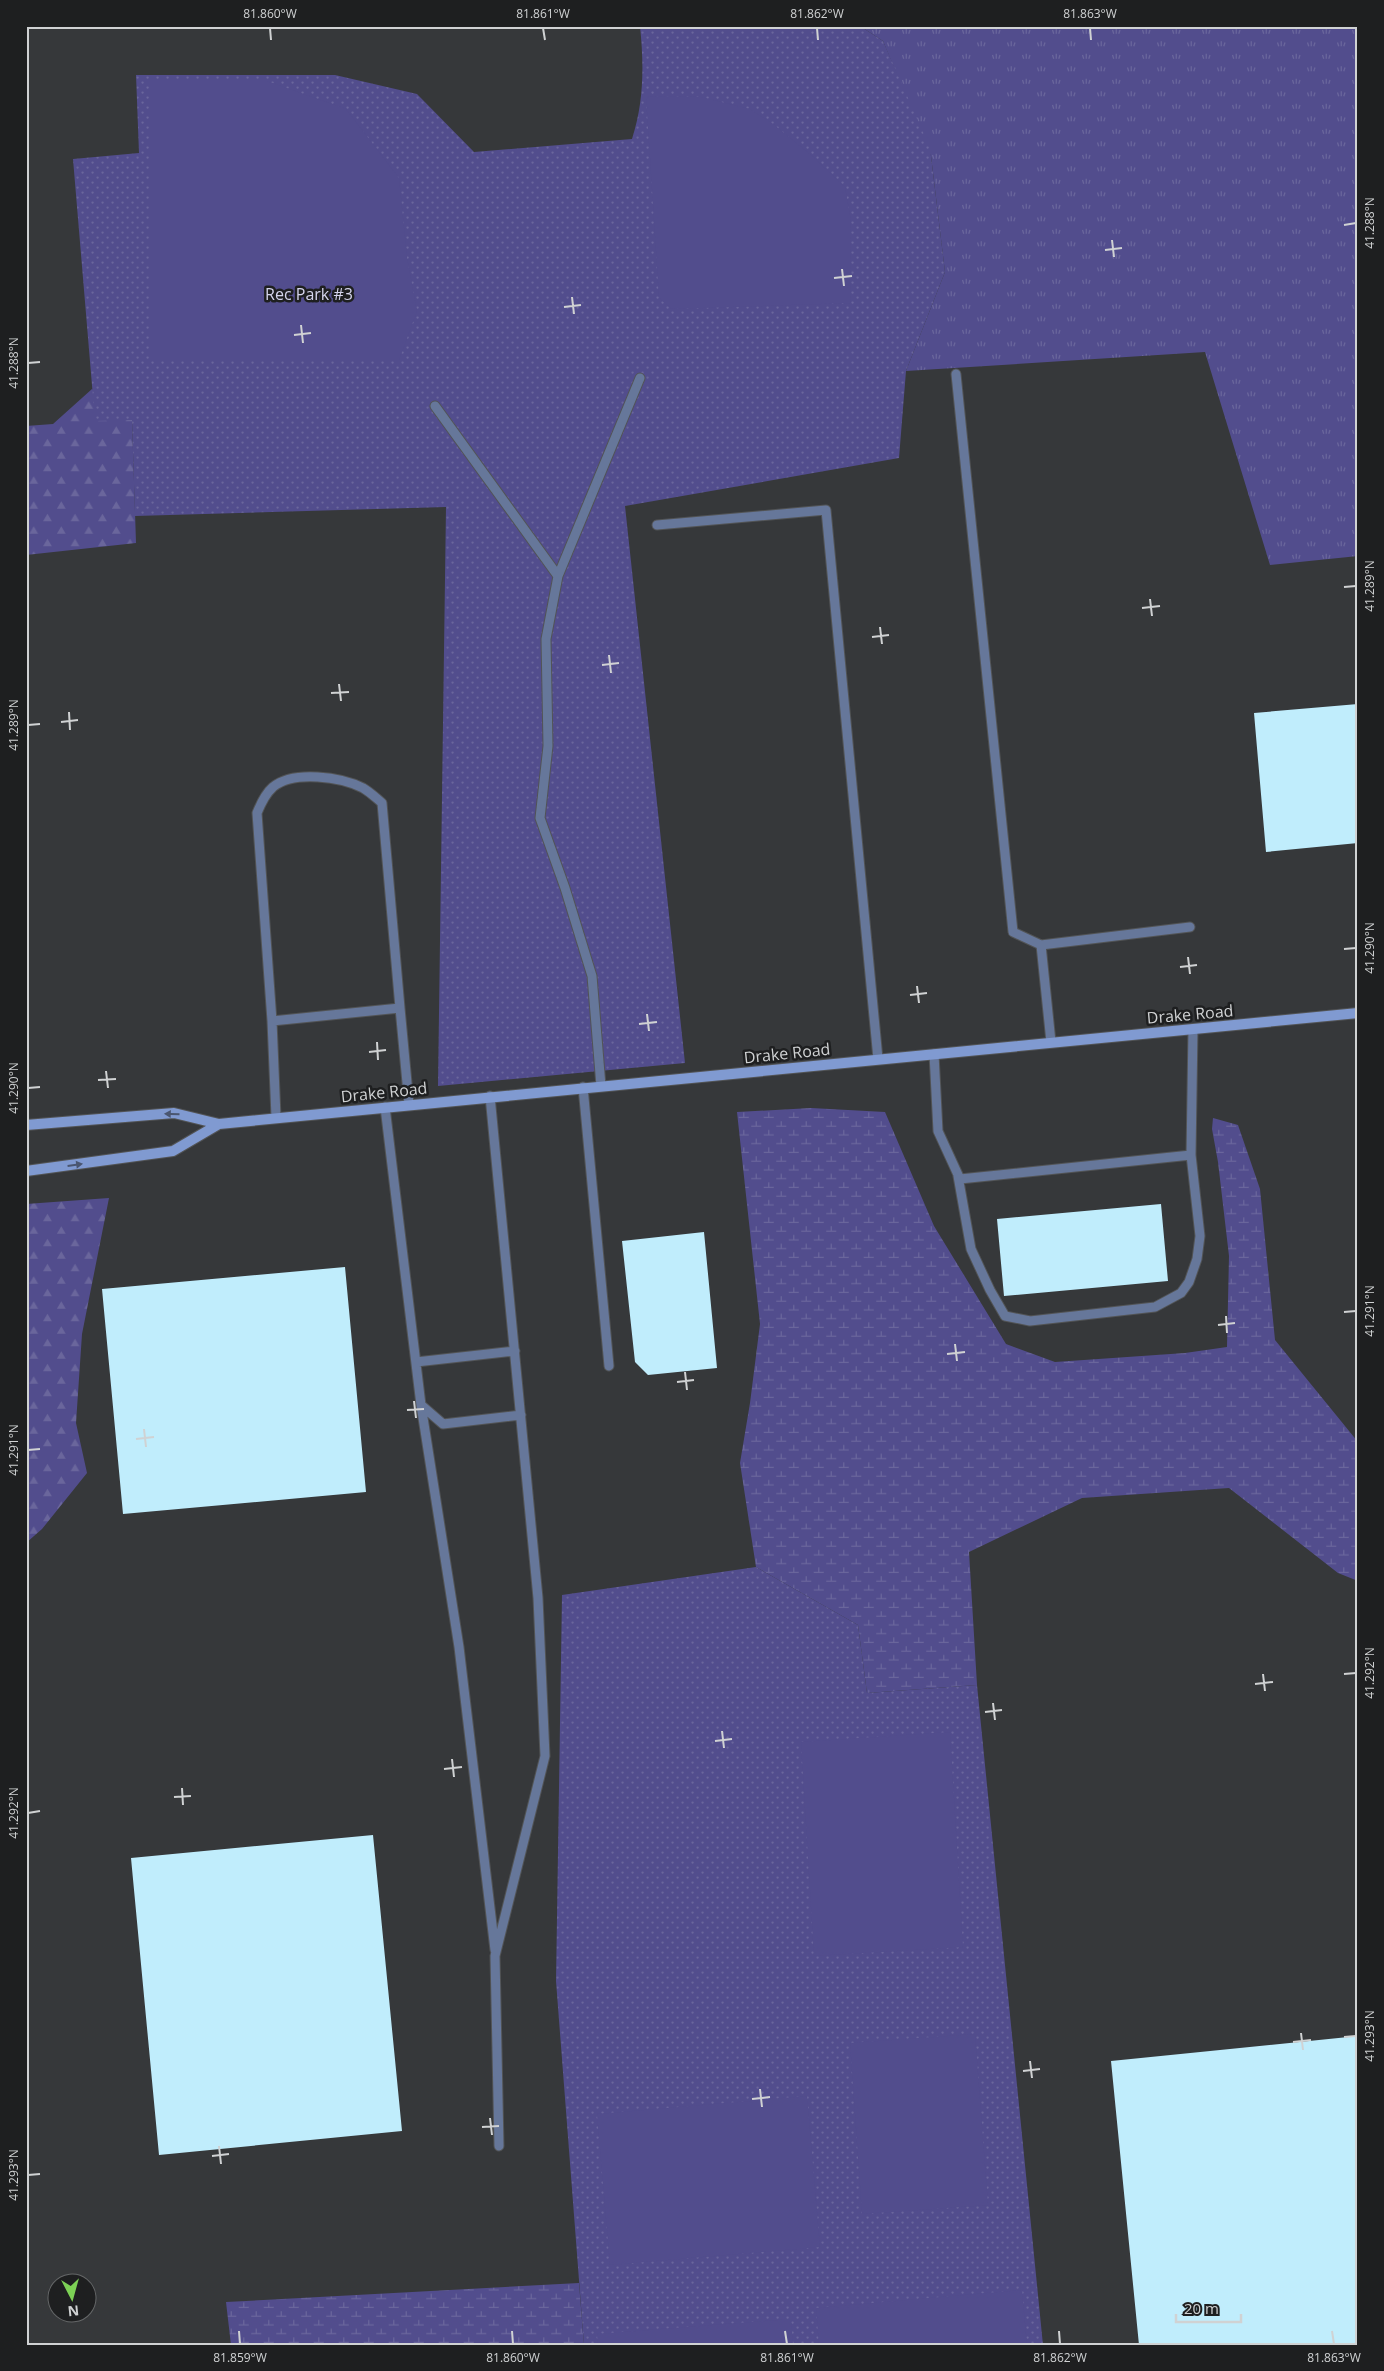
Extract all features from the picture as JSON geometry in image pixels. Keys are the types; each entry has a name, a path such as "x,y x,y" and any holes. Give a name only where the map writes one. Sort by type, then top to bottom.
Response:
{"street":[{"name":"Drake Road","path":"26,1125 174,1113 219,1124 490,1096 1358,1013"},
{"name":"Drake Road","path":"26,1171 174,1151 219,1124"}],"lane":[{"path":"956,374 1013,932 1041,946 1190,926"},
{"path":"600,1086 592,976 566,888 540,818 548,746 546,639 558,576 640,378"},
{"path":"435,406 558,576"},
{"path":"657,525 826,510 878,1059"},
{"path":"276,1117 272,1021 257,812 262,799 274,786 298,777 331,778 364,789 382,803 409,1104"},
{"path":"1041,946 1051,1042"},
{"path":"272,1021 400,1008"},
{"path":"934,1054 938,1131 958,1176 971,1249 990,1290 1006,1316 1030,1321 1155,1307 1181,1293 1189,1282 1197,1258 1200,1236 1191,1155 1193,1029"},
{"path":"583,1087 609,1366"},
{"path":"490,1096 516,1351 538,1598 546,1756 495,1956"},
{"path":"385,1107 421,1405 459,1647 495,1956 499,2146"},
{"path":"958,1176 960,1179 1191,1155"},
{"path":"416,1362 516,1351"},
{"path":"421,1405 443,1424 521,1415"}],"green space":[{"name":"Rec Park #3","path":"640,26 860,26 883,41 930,148 945,272 906,371 899,458 625,506 685,1063 438,1086 446,507 135,516 132,420 95,421 73,159 139,153 136,75 335,75 417,94 474,152 632,139 639,111 642,83"},
{"path":"860,26 1358,26 1358,556 1270,565 1205,352 906,371 945,272 931,156 883,41"},
{"path":"150,81 267,81 346,109 399,178 407,258 417,311 399,360 150,360"},
{"path":"646,96 701,97 750,109 773,124 810,154 845,187 851,221 850,303 672,309 659,298"},
{"path":"92,389 132,419 136,543 26,555 26,426 53,424"},
{"path":"811,1108 885,1112 934,1226 1006,1344 1055,1362 1185,1353 1227,1347 1229,1256 1218,1162 1212,1129 1213,1118 1238,1125 1260,1189 1275,1340 1358,1442 1358,1581 1338,1573 1229,1488 1082,1498 969,1552 977,1685 867,1693 858,1625 756,1567 740,1463 760,1324 737,1112"},
{"path":"109,1198 82,1334 76,1423 87,1473 42,1529 26,1543 26,1204"},
{"path":"756,1567 858,1625 867,1693 977,1685 1043,2345 584,2345 556,1981 562,1595"},
{"path":"950,1732 963,1947 814,1956 801,1742"},
{"path":"975,2034 988,2205 862,2214 850,2043"},
{"path":"807,2096 820,2247 610,2265 597,2114"},
{"path":"579,2283 584,2345 231,2345 226,2302"},
{"path":"1022,2290 1027,2345 819,2345 816,2308"},
{"path":"791,2319 793,2345 598,2345 597,2334"}],"building":[{"path":"1358,704 1358,843 1266,852 1254,713"},
{"path":"1161,1204 1168,1281 1004,1296 997,1219"},
{"path":"704,1232 717,1368 648,1375 635,1362 622,1241"},
{"path":"345,1267 366,1492 123,1514 102,1289"},
{"path":"373,1835 402,2131 159,2155 131,1858"},
{"path":"1358,2036 1358,2345 1139,2345 1111,2061"}]}
